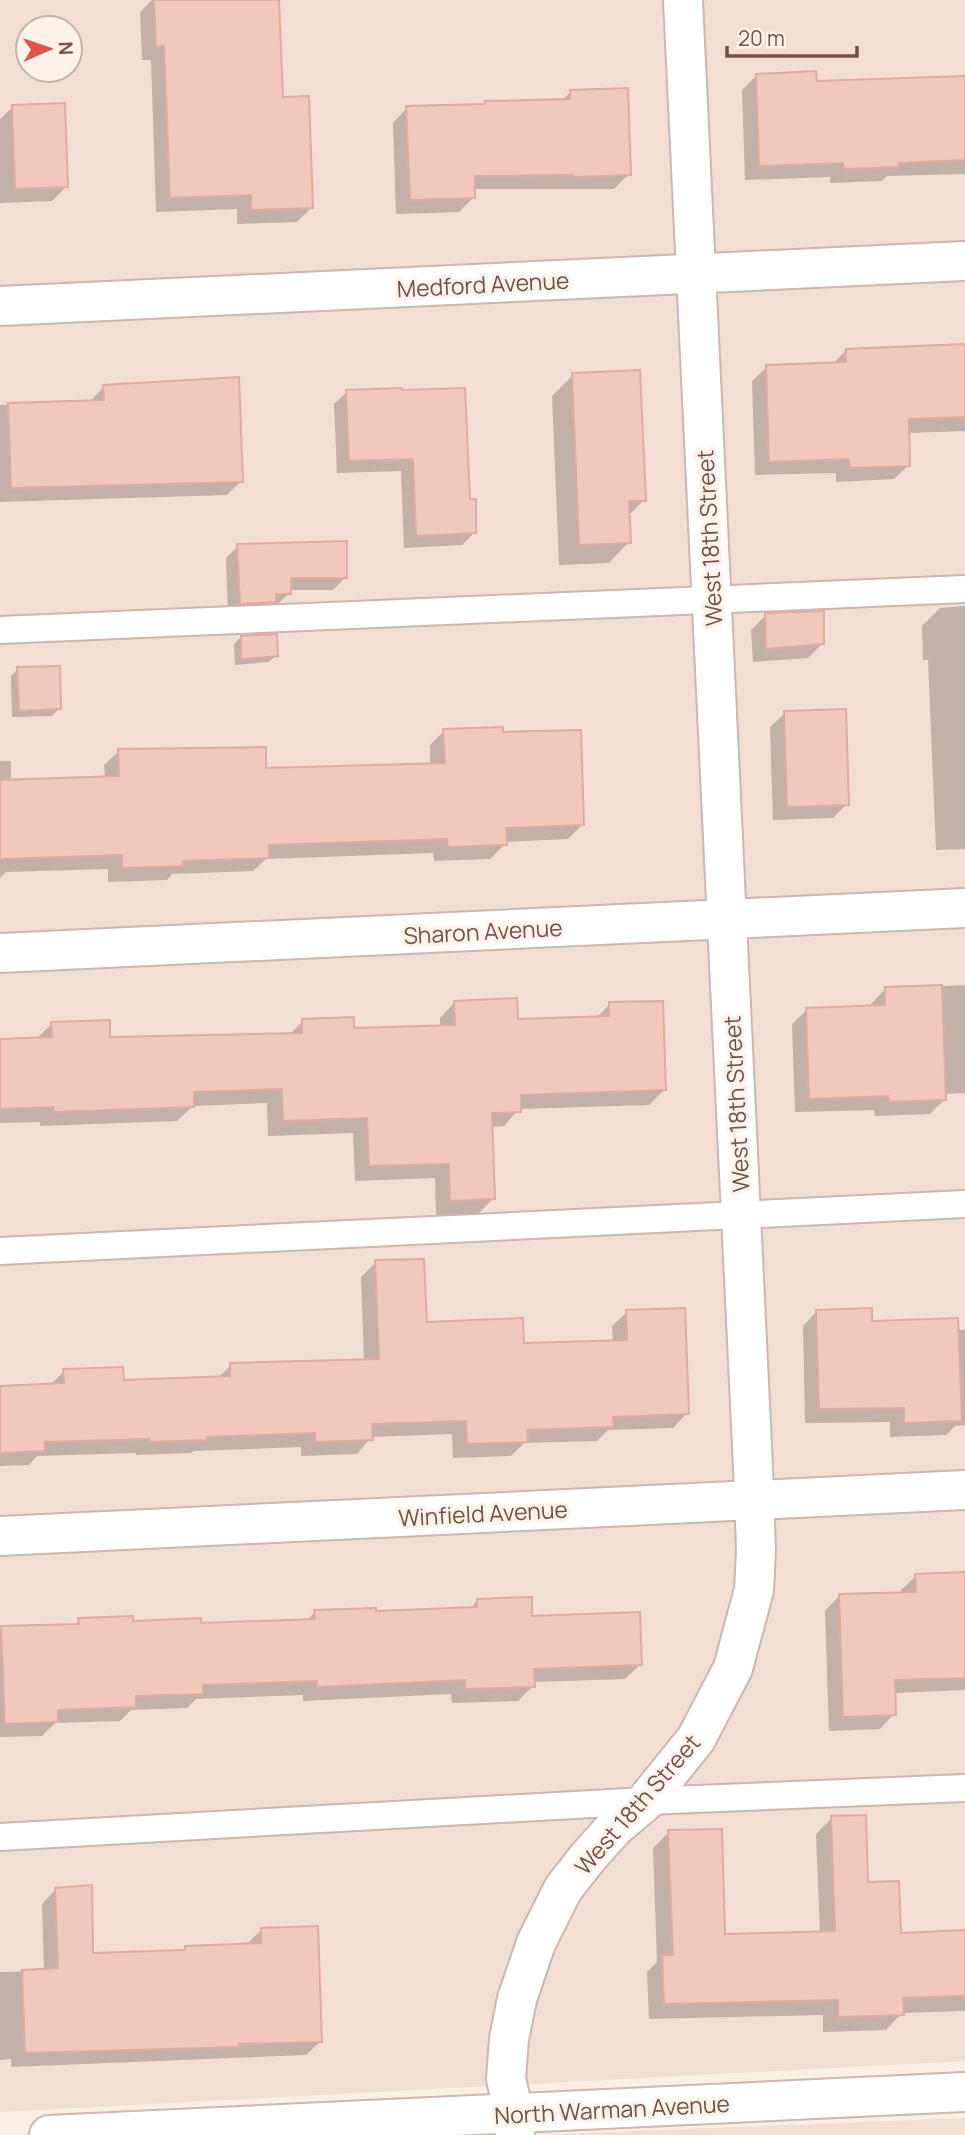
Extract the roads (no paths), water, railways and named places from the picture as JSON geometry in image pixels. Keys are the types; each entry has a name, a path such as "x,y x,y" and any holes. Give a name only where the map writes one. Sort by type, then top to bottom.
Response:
{"street":[{"name":"West 18th Street","path":"515,2124 506,2079 509,2039 517,1999 536,1943 563,1889 614,1828 646,1801 696,1739 733,1668 754,1590 754,1500 683,0"},
{"name":"Medford Avenue","path":"0,306 965,261"},
{"name":"Sharon Avenue","path":"0,953 965,908"},
{"name":"Winfield Avenue","path":"0,1536 965,1490"},
{"name":"North Warman Avenue","path":"49,2135 515,2124 965,2092"}],"lane":[{"path":"0,630 965,589"},
{"path":"0,1251 965,1204"},
{"path":"0,1837 646,1801 965,1788"}]}
